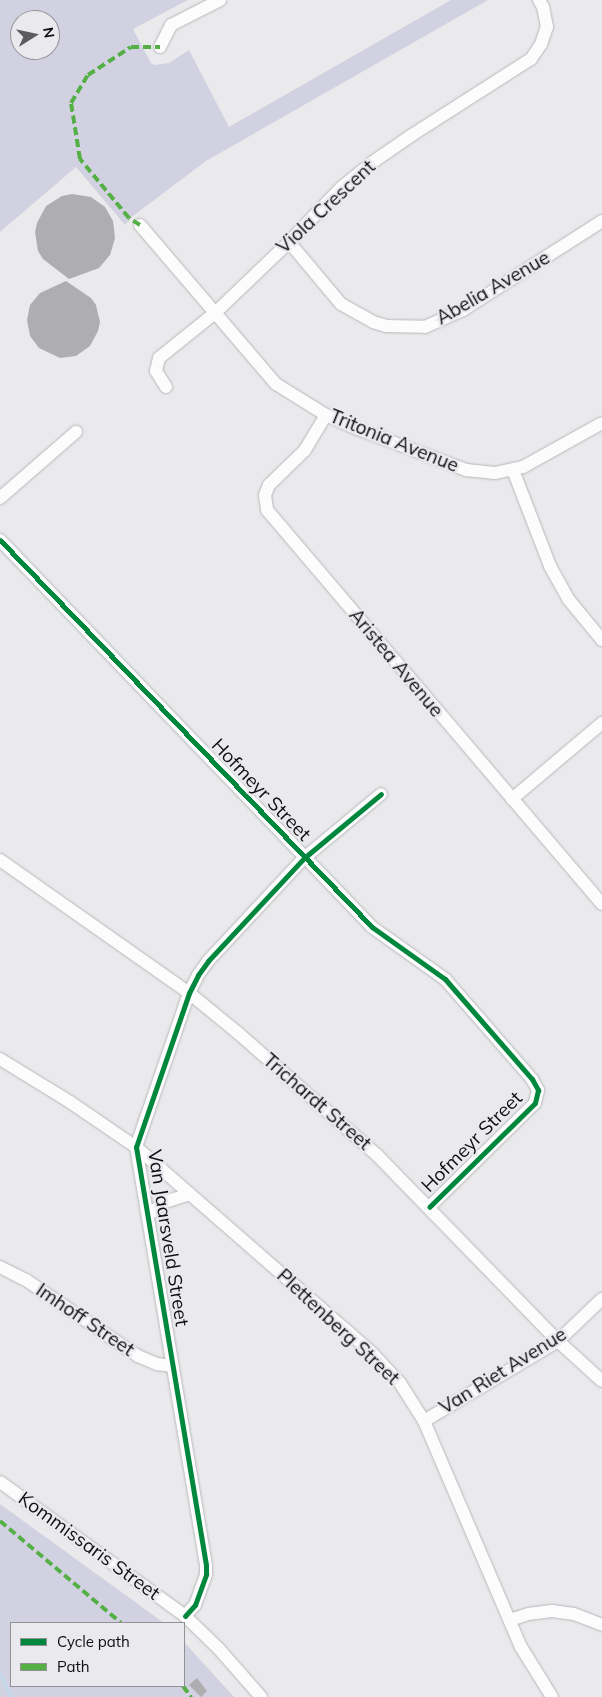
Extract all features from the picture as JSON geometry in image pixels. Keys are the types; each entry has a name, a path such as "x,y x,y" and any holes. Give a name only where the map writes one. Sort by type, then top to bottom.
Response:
{"street":[{"path":"160,47 171,25 220,0"},
{"name":"Viola Crescent","path":"166,387 157,376 157,362 215,313 289,242 342,186 370,164 531,59 541,44 546,27 543,7 539,0"},
{"name":"Abelia Avenue","path":"289,242 341,304 373,322 386,326 425,327 463,310 602,221"},
{"name":"Tritonia Avenue","path":"140,225 276,384 326,415 466,470 486,474 514,470 533,463 602,423"},
{"name":"Aristea Avenue","path":"326,415 305,450 269,484 265,495 267,510 602,904"},
{"path":"0,498 76,432"},
{"path":"514,470 550,566 569,600 602,640"},
{"name":"Hofmeyr Street","path":"0,540 372,927 444,978 532,1079 538,1090 534,1103 429,1206"},
{"path":"512,799 602,722"},
{"name":"Van Jaarsveld Street","path":"185,1616 195,1605 206,1570 136,1147 189,992 208,962 304,858 381,794"},
{"name":"Trichardt Street","path":"0,860 189,992 377,1155 429,1206 558,1341 602,1381"},
{"name":"Plettenberg Street","path":"0,1060 70,1102 136,1147 373,1354 400,1383 424,1421 528,1660 552,1697"},
{"path":"148,1215 166,1202 190,1194"},
{"name":"Imhoff Street","path":"0,1267 26,1280 138,1356 157,1364 172,1366"},
{"name":"Van Riet Avenue","path":"424,1421 558,1341 602,1299"},
{"name":"Kommissaris Street","path":"0,1482 185,1616 219,1649 261,1697"},
{"path":"510,1620 552,1611 574,1614 602,1625"}],"shaded area":[{"path":"0,0 188,0 133,29 151,63 155,65 169,63 189,50 229,127 451,0 488,0 206,161 133,216 125,225 76,167 0,232"},
{"path":"0,1504 163,1622 10,1622 10,1687 185,1687 185,1643 234,1697 0,1697"}],"building":[{"path":"72,194 91,197 105,207 113,221 115,238 110,255 99,268 69,279 43,259 38,251 35,232 37,223 46,206 62,196"},
{"path":"66,281 91,298 96,305 100,322 98,331 90,346 76,356 60,358 39,348 30,336 27,320 30,305 40,293"},
{"path":"197,1678 207,1691 201,1697 189,1685"}],"waterway":[{"path":"0,1673 11,1697"}],"marked path":[{"path":"140,225 129,218 80,159 71,103 88,75 131,47 160,47"},
{"path":"0,1521 120,1622"},
{"path":"184,1687 191,1697"}],"cycle path":[{"path":"0,540 372,927 445,979 532,1079 538,1090 535,1103 429,1207"},
{"path":"185,1616 195,1605 206,1574 206,1565 136,1147 189,993 198,975 208,961 304,858 381,794"}]}
